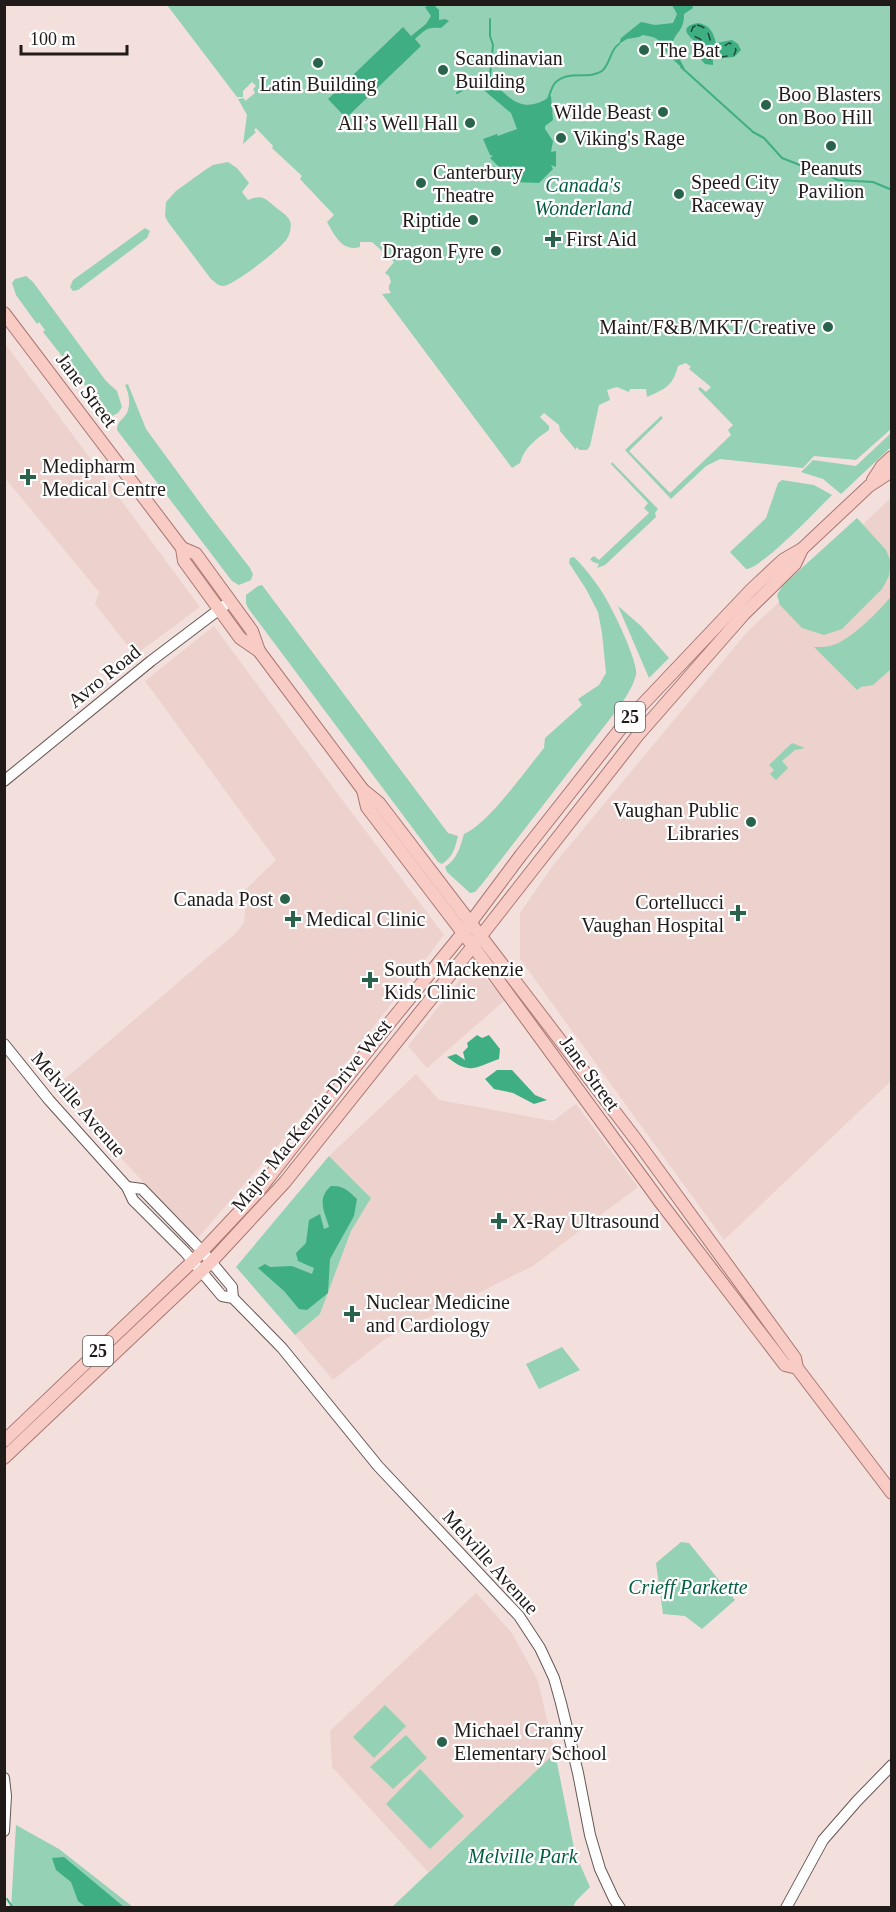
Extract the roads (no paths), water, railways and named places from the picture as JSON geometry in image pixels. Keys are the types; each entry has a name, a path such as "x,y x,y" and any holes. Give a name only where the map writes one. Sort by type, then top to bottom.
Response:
{"main road":[{"name":"Jane Street","path":"4,313 182,548 196,554 224,605 252,631 259,651 363,790 379,803 471,922 477,941 650,1188 785,1365 797,1368"},
{"name":"Major MacKenzie Drive West","path":"869,486 891,457"},
{"name":"Major MacKenzie Drive West","path":"4,1442 193,1261 252,1199 462,934 625,723 751,590 783,560 802,549 869,486 891,471"},
{"name":"Major MacKenzie Drive West","path":"4,1458 201,1272 285,1182 652,717 744,614 795,564 802,549"},
{"name":"Jane Street","path":"363,790 368,807 462,934 477,941 654,1164 795,1358 797,1368 891,1493"}],"street":[{"name":"Avro Road","path":"4,781 151,661 224,605"},
{"name":"Melville Avenue","path":"4,1044 49,1100 127,1187 133,1200 193,1261 222,1296 233,1298 282,1348 378,1466 519,1617 540,1648 554,1678 578,1773 590,1835 600,1869 620,1908"},
{"name":"Melville Avenue","path":"127,1187 142,1189 202,1251 232,1287 233,1298"},
{"path":"786,1908 823,1840 891,1765"},
{"path":"4,1778 6,1796 4,1831"}],"waterway":[{"path":"457,93 476,84 489,85 493,45 490,36 490,19"},
{"path":"548,99 553,85 561,78 597,74 602,71 619,44"},
{"path":"681,67 753,132 764,138 782,158 805,167 812,167 838,180 873,182 892,190"},
{"path":"7,1899 13,1908"}],"place":[{"name":"The Bat","path":"644,50"},
{"name":"Latin Building","path":"318,63"},
{"name":"Scandinavian Building","path":"443,70"},
{"name":"Boo Blasters on Boo Hill","path":"766,105"},
{"name":"Wilde Beast","path":"663,112"},
{"name":"All’s Well Hall","path":"470,123"},
{"name":"Viking's Rage","path":"561,138"},
{"name":"Peanuts Pavilion","path":"831,146"},
{"name":"Canterbury Theatre","path":"421,183"},
{"name":"Speed City Raceway","path":"679,194"},
{"name":"Riptide","path":"473,220"},
{"name":"First Aid","path":"553,239"},
{"name":"Dragon Fyre","path":"496,251"},
{"name":"Maint/F&B/MKT/Creative","path":"828,327"},
{"name":"Medipharm Medical Centre","path":"28,477"},
{"name":"Vaughan Public Libraries","path":"751,822"},
{"name":"Canada Post","path":"285,899"},
{"name":"Cortellucci Vaughan Hospital","path":"738,913"},
{"name":"Medical Clinic","path":"293,919"},
{"name":"South Mackenzie Kids Clinic","path":"370,980"},
{"name":"X-Ray Ultrasound","path":"499,1221"},
{"name":"Nuclear Medicine and Cardiology","path":"352,1314"},
{"name":"Michael Cranny Elementary School","path":"442,1742"}],"park label":[{"name":"Canada's Wonderland","path":"583,196"},
{"name":"Crieff Parkette","path":"688,1587"},
{"name":"Melville Park","path":"523,1856"}]}
